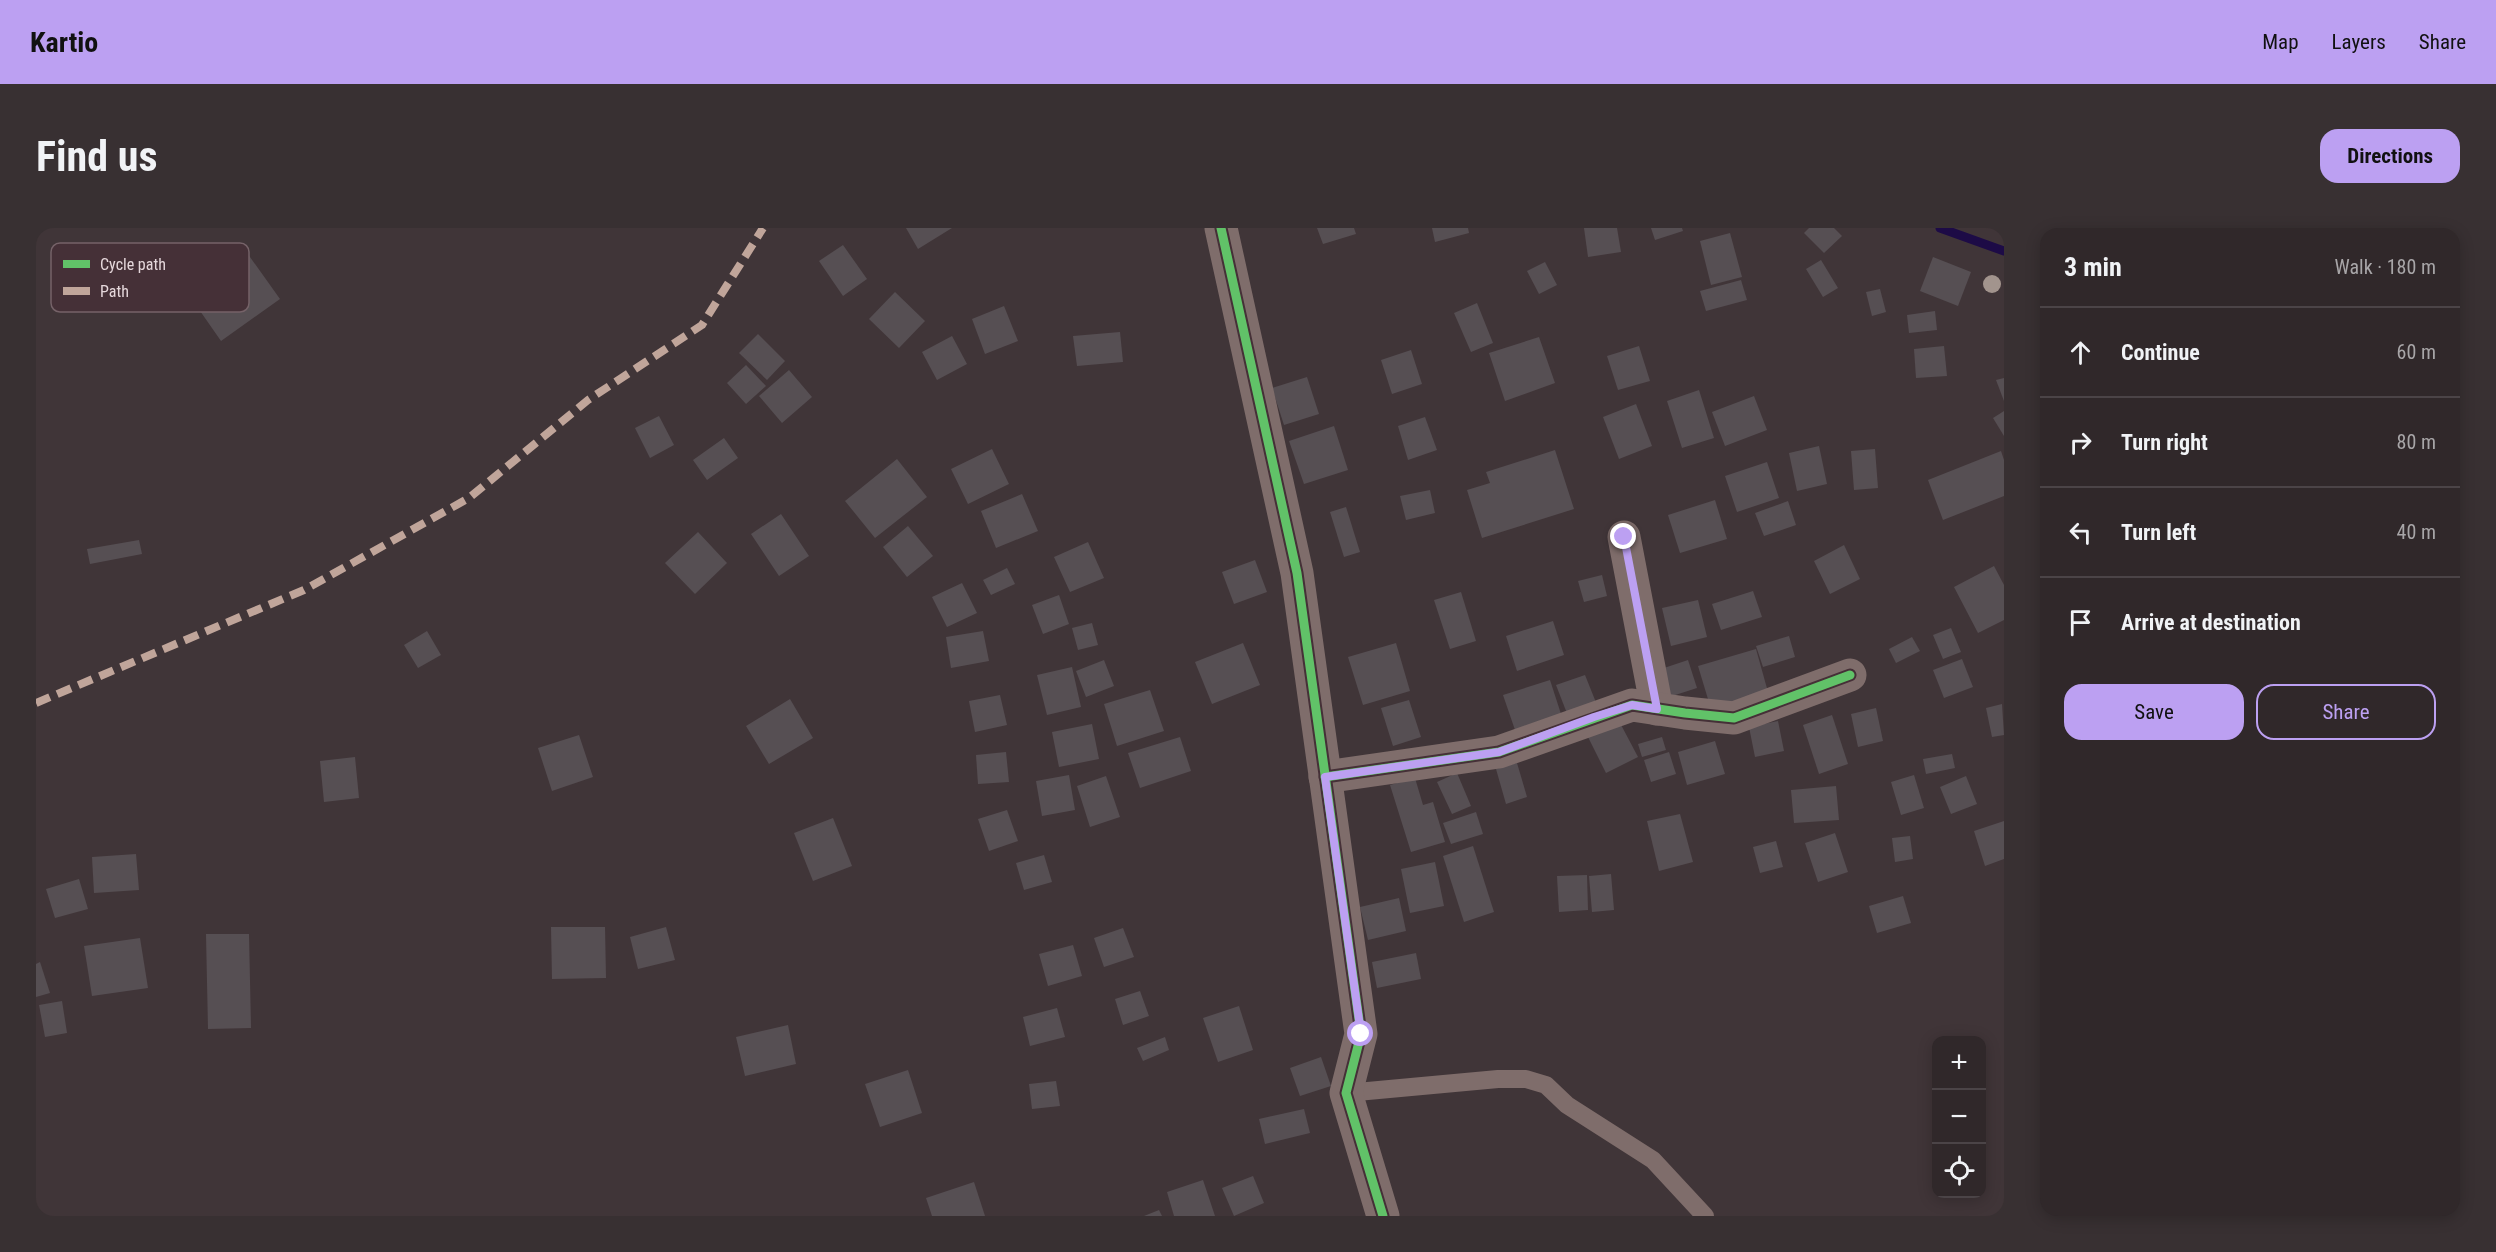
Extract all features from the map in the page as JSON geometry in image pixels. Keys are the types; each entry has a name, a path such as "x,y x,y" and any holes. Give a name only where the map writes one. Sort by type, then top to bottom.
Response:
{"street":[{"path":"1221,228 1297,573 1361,1034 1346,1093 1383,1216"},
{"path":"1624,537 1657,709"},
{"path":"1325,777 1499,752 1632,705 1734,718 1850,675"}],"lane":[{"path":"1346,1093 1498,1079 1526,1079 1546,1085 1567,1105 1653,1160 1705,1216"}],"building":[{"path":"906,228 952,228 918,249"},
{"path":"1317,228 1354,228 1356,234 1323,244"},
{"path":"1432,228 1468,228 1469,233 1435,242"},
{"path":"1584,228 1617,228 1621,252 1588,257"},
{"path":"1651,228 1682,228 1683,231 1655,240"},
{"path":"1809,228 1834,228 1842,236 1824,253 1804,233"},
{"path":"1730,233 1742,277 1711,285 1700,241"},
{"path":"843,245 867,279 843,296 819,261"},
{"path":"249,256 280,299 221,341 201,312 249,312"},
{"path":"1933,257 1971,272 1958,306 1920,291"},
{"path":"1821,260 1838,288 1823,297 1806,269"},
{"path":"1545,262 1557,285 1539,294 1527,271"},
{"path":"1741,280 1747,300 1706,311 1700,291"},
{"path":"1880,289 1886,312 1872,316 1866,292"},
{"path":"895,292 925,321 899,348 869,319"},
{"path":"1477,303 1493,343 1471,352 1454,313"},
{"path":"1004,306 1018,341 985,354 972,319"},
{"path":"1935,311 1937,330 1909,333 1907,315"},
{"path":"1120,332 1123,362 1077,366 1073,336"},
{"path":"758,334 785,361 767,380 739,353"},
{"path":"952,336 967,364 937,380 922,352"},
{"path":"1539,337 1555,383 1505,401 1489,353"},
{"path":"1639,346 1650,381 1618,390 1607,356"},
{"path":"1944,346 1947,376 1916,378 1914,349"},
{"path":"1411,350 1422,384 1392,394 1381,360"},
{"path":"746,365 766,386 746,404 727,383"},
{"path":"789,370 812,397 782,423 759,396"},
{"path":"1307,377 1319,414 1284,425 1272,388"},
{"path":"2004,378 2004,401 1996,380"},
{"path":"1699,390 1714,438 1682,448 1667,401"},
{"path":"1754,396 1767,430 1725,446 1712,412"},
{"path":"1636,404 1652,446 1619,459 1603,417"},
{"path":"2004,411 2004,436 1993,418"},
{"path":"659,416 674,445 650,458 635,428"},
{"path":"1425,417 1437,450 1408,460 1398,426"},
{"path":"1334,426 1348,470 1304,484 1289,441"},
{"path":"724,438 738,458 707,480 693,460"},
{"path":"1819,446 1827,484 1797,491 1789,453"},
{"path":"992,449 1009,484 968,504 951,469"},
{"path":"1875,449 1878,488 1854,490 1851,451"},
{"path":"1555,450 1574,509 1482,538 1467,490 1490,483 1486,472"},
{"path":"2001,451 2004,460 2004,496 1943,520 1928,480"},
{"path":"897,459 927,497 875,538 845,501"},
{"path":"1767,462 1779,498 1737,512 1725,476"},
{"path":"1430,490 1435,513 1406,520 1400,496"},
{"path":"1022,494 1038,531 996,548 981,511"},
{"path":"1715,500 1727,539 1680,553 1668,515"},
{"path":"1788,501 1796,525 1764,536 1755,513"},
{"path":"1346,507 1360,552 1344,557 1330,512"},
{"path":"781,514 809,556 779,576 751,534"},
{"path":"908,526 933,556 907,577 883,547"},
{"path":"698,532 727,563 695,594 665,563"},
{"path":"139,540 142,554 90,564 87,549"},
{"path":"1088,542 1104,578 1070,592 1054,557"},
{"path":"1844,545 1860,579 1830,594 1814,561"},
{"path":"1255,560 1267,592 1234,604 1222,572"},
{"path":"1994,566 2004,585 2004,620 1978,633 1954,587"},
{"path":"1007,568 1015,584 991,595 983,580"},
{"path":"1602,575 1607,596 1584,602 1578,581"},
{"path":"962,583 977,613 947,627 932,597"},
{"path":"1753,591 1762,617 1721,630 1712,604"},
{"path":"1461,592 1476,641 1450,649 1434,600"},
{"path":"1059,595 1069,624 1043,634 1032,605"},
{"path":"1698,600 1707,637 1671,646 1662,608"},
{"path":"1553,621 1564,655 1517,671 1506,636"},
{"path":"1092,623 1098,645 1078,650 1072,628"},
{"path":"1951,628 1961,652 1943,659 1933,635"},
{"path":"427,631 441,655 418,668 404,645"},
{"path":"983,631 989,661 951,668 946,637"},
{"path":"1789,636 1795,657 1763,667 1756,646"},
{"path":"1912,637 1920,651 1896,663 1889,649"},
{"path":"1243,643 1260,685 1212,704 1195,662"},
{"path":"1396,643 1410,691 1363,705 1348,657"},
{"path":"1756,649 1768,692 1711,709 1698,666"},
{"path":"1962,659 1973,687 1944,698 1933,670"},
{"path":"1104,660 1114,686 1086,697 1076,671"},
{"path":"1688,660 1697,688 1666,698 1658,670"},
{"path":"1072,667 1081,707 1047,715 1037,675"},
{"path":"1585,675 1597,705 1568,716 1556,685"},
{"path":"1550,680 1561,714 1515,730 1503,695"},
{"path":"1150,690 1164,731 1117,746 1104,704"},
{"path":"1000,695 1007,725 975,732 969,701"},
{"path":"790,699 813,738 769,764 746,726"},
{"path":"1409,700 1421,737 1393,746 1381,708"},
{"path":"2002,704 2004,735 1992,737 1986,708"},
{"path":"1876,708 1883,741 1858,747 1851,714"},
{"path":"1832,715 1848,764 1819,774 1803,725"},
{"path":"1619,721 1638,757 1606,773 1588,737"},
{"path":"1778,721 1784,751 1755,757 1749,727"},
{"path":"1092,724 1099,759 1059,767 1052,732"},
{"path":"579,735 593,777 552,791 538,748"},
{"path":"1180,737 1191,771 1140,788 1128,753"},
{"path":"1662,737 1666,750 1642,757 1638,744"},
{"path":"1715,741 1725,774 1687,785 1678,752"},
{"path":"1006,752 1009,782 978,784 976,755"},
{"path":"1669,752 1676,774 1651,782 1644,760"},
{"path":"1952,754 1955,768 1926,774 1923,759"},
{"path":"355,757 359,798 324,802 320,761"},
{"path":"1517,763 1527,797 1506,804 1496,769"},
{"path":"1457,773 1471,806 1452,814 1437,782"},
{"path":"1069,775 1075,810 1042,816 1036,781"},
{"path":"1914,775 1924,808 1901,815 1891,782"},
{"path":"1106,776 1120,817 1090,827 1077,786"},
{"path":"1966,776 1977,804 1951,814 1940,787"},
{"path":"1415,778 1423,805 1433,802 1445,842 1411,852 1390,785"},
{"path":"1836,786 1839,820 1794,823 1791,790"},
{"path":"1007,810 1018,841 989,851 978,819"},
{"path":"1476,812 1483,834 1451,844 1443,823"},
{"path":"1680,814 1693,862 1659,871 1647,821"},
{"path":"833,818 852,866 813,881 794,833"},
{"path":"2004,821 2004,859 1985,866 1974,831"},
{"path":"1835,833 1848,872 1818,882 1805,843"},
{"path":"1910,836 1913,859 1895,862 1892,838"},
{"path":"1776,841 1783,867 1760,873 1753,847"},
{"path":"1473,846 1494,912 1464,922 1443,856"},
{"path":"136,854 139,890 94,893 92,857"},
{"path":"1044,855 1052,882 1024,890 1016,863"},
{"path":"1435,862 1444,906 1410,913 1401,869"},
{"path":"1611,874 1614,910 1592,912 1589,876"},
{"path":"1587,875 1588,910 1559,912 1557,876"},
{"path":"79,879 88,909 55,918 46,889"},
{"path":"1903,896 1911,923 1877,933 1869,906"},
{"path":"1399,898 1406,931 1368,940 1360,907"},
{"path":"551,927 605,927 606,978 552,979"},
{"path":"666,927 675,960 638,969 630,937"},
{"path":"1123,928 1134,957 1104,967 1094,938"},
{"path":"206,934 249,934 251,1028 208,1029"},
{"path":"140,938 148,988 92,996 84,946"},
{"path":"1073,945 1082,976 1048,986 1039,954"},
{"path":"1416,953 1421,979 1377,988 1372,962"},
{"path":"40,962 50,993 36,997 36,964"},
{"path":"1140,991 1149,1016 1123,1025 1115,999"},
{"path":"62,1001 67,1033 45,1037 39,1005"},
{"path":"1239,1006 1253,1050 1218,1062 1203,1018"},
{"path":"1057,1008 1065,1037 1030,1046 1023,1017"},
{"path":"788,1025 796,1064 745,1076 736,1037"},
{"path":"1165,1037 1169,1050 1143,1061 1137,1048"},
{"path":"1321,1057 1331,1086 1300,1096 1290,1068"},
{"path":"908,1070 922,1113 880,1127 865,1084"},
{"path":"1056,1081 1060,1106 1032,1109 1029,1084"},
{"path":"1304,1109 1310,1133 1265,1144 1259,1119"},
{"path":"1253,1176 1264,1203 1234,1216 1222,1188"},
{"path":"1203,1180 1215,1216 1174,1216 1167,1192"},
{"path":"974,1182 985,1216 932,1216 926,1198"},
{"path":"1159,1210 1162,1216 1144,1216"}],"waterway":[{"path":"1940,228 2004,251"}],"marked path":[{"path":"36,703 304,590 469,498 588,400 702,325 763,228"}],"cycle path":[{"path":"1221,228 1297,573 1361,1034 1346,1093 1383,1216"},
{"path":"1325,777 1499,752 1632,705 1734,718 1850,675"}],"route":[{"path":"1361,1034 1325,777 1499,752 1632,705 1657,709 1624,537"}]}
